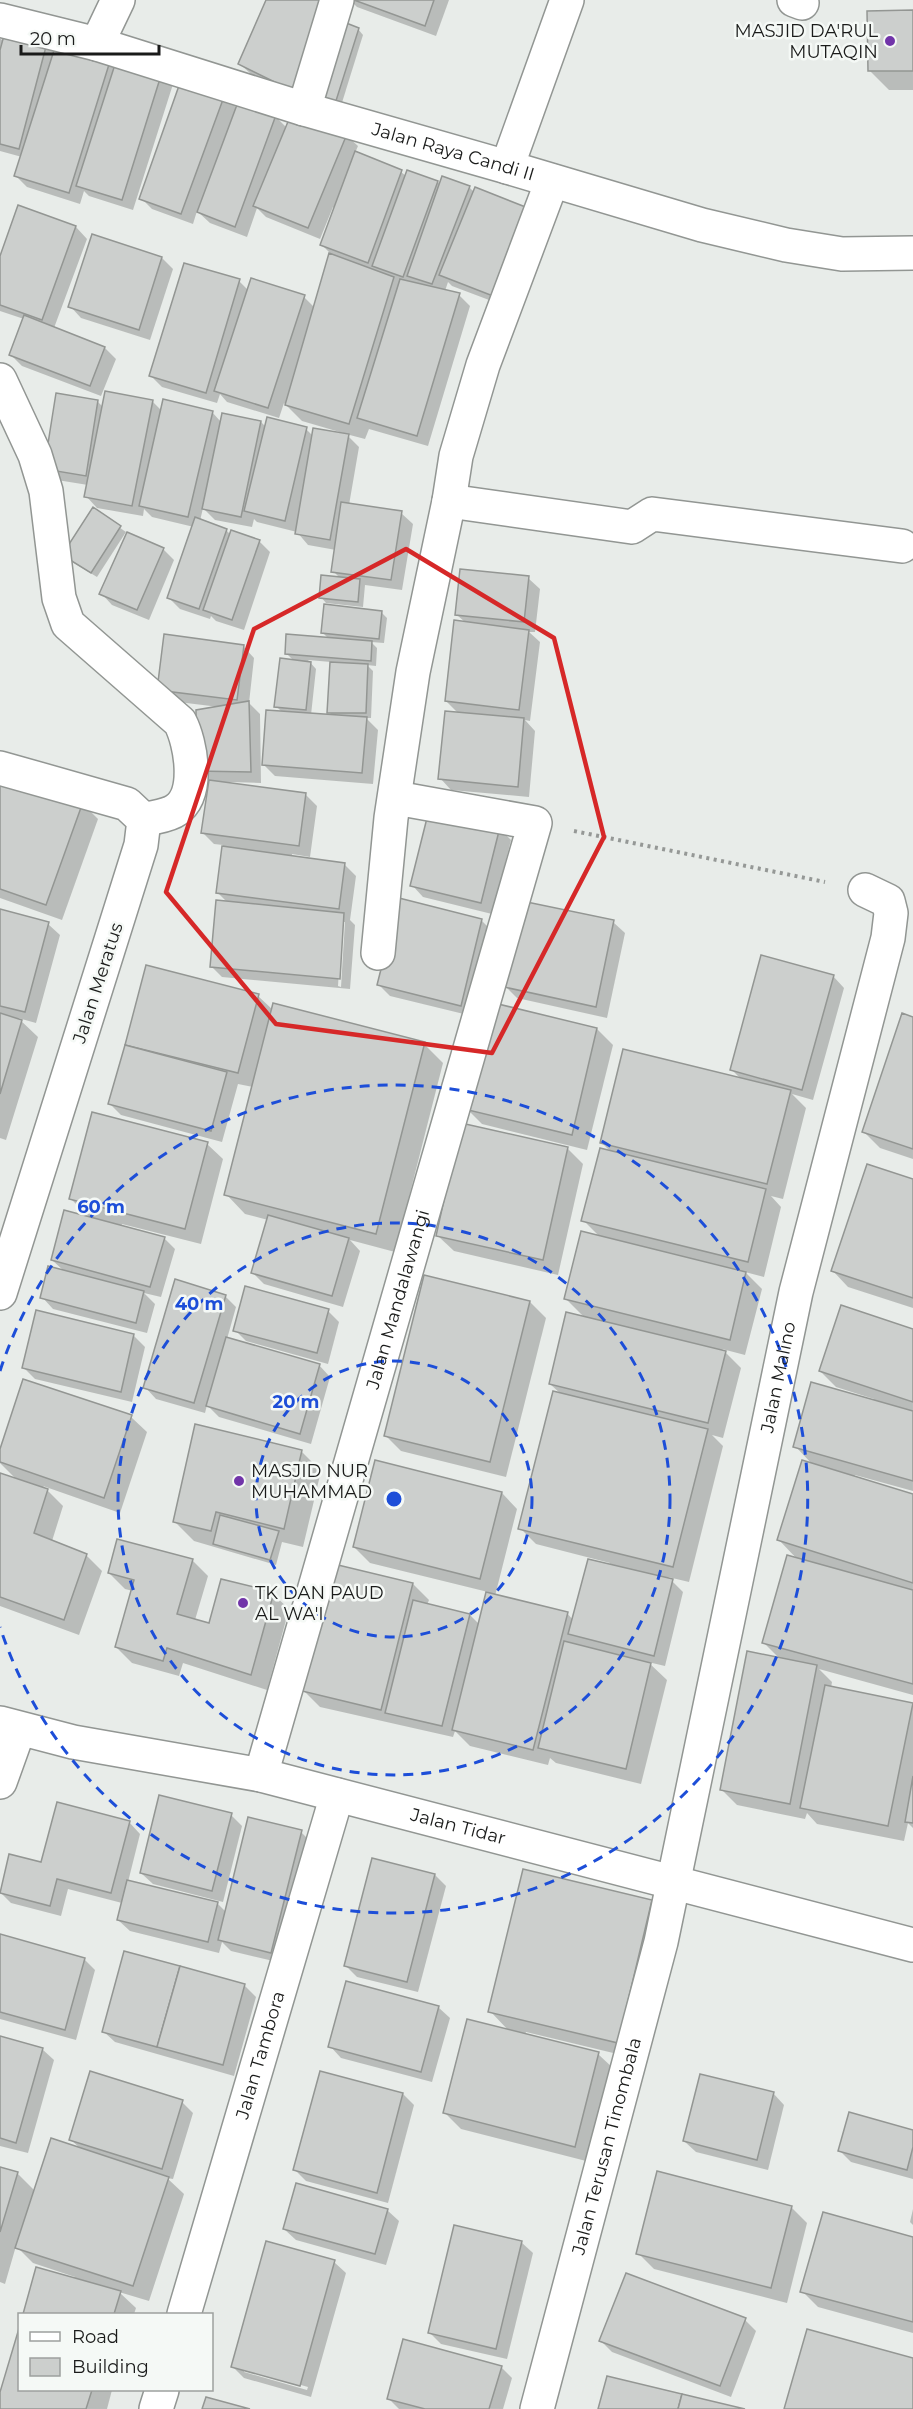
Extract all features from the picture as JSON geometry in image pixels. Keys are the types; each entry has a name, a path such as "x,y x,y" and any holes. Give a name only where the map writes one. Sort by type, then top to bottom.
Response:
{"street":[{"path":"97,44 118,0"},
{"path":"304,109 337,0"},
{"path":"507,166 567,0"},
{"name":"Jalan Raya Candi II","path":"0,20 97,44 304,109 507,166 702,225 786,245 842,254 913,253"},
{"path":"378,953 391,818 396,798 413,672 449,501 456,456 483,365 552,181"},
{"path":"0,380 35,455 46,491 59,597 68,624 180,722 185,732 191,760 190,782 186,797 176,810 144,820 127,804 0,768"},
{"path":"449,501 632,527 652,514 902,546"},
{"path":"396,798 535,823"},
{"name":"Jalan Meratus","path":"0,1293 141,845 144,820"},
{"name":"Jalan Mandalawangi","path":"261,1775 535,823"},
{"name":"Jalan Malino","path":"674,1882 796,1292 888,938 891,913 888,901 865,890"},
{"path":"0,1782 10,1726"},
{"name":"Jalan Tidar","path":"10,1726 73,1742 261,1775 913,1945"},
{"name":"Jalan Tambora","path":"184,2313 337,1795"},
{"name":"Jalan Terusan Tinombala","path":"537,2409 661,1942 674,1882"},
{"path":"156,2409 162,2391"}],"path":[{"path":"535,823 865,890"}],"highlighted area":[{"path":"406,549 554,638 604,837 492,1053 276,1024 166,892 254,629"}],"building":[{"path":"266,0 331,0 301,95 238,64"},
{"path":"354,0 434,0 425,26"},
{"name":"MASJID DA'RUL MUTAQIN","path":"913,10 913,71 868,71 867,11"},
{"path":"336,19 359,28 335,104 311,99"},
{"path":"6,28 48,39 19,149 0,144 0,50"},
{"path":"57,41 111,58 69,193 14,176"},
{"path":"118,55 163,69 122,200 76,186"},
{"path":"181,80 225,94 181,214 139,199"},
{"path":"238,102 276,115 235,227 197,212"},
{"path":"292,112 347,134 308,228 253,206"},
{"path":"355,151 402,170 368,263 320,245"},
{"path":"407,170 438,181 403,277 372,266"},
{"path":"442,176 470,186 432,284 407,276"},
{"path":"475,187 528,208 493,296 439,275"},
{"path":"18,205 76,226 42,320 0,305 0,256"},
{"path":"92,234 162,257 139,330 68,307"},
{"path":"329,253 394,277 349,424 285,405"},
{"path":"184,263 240,279 206,393 149,376"},
{"path":"251,278 305,295 268,408 214,391"},
{"path":"400,279 460,293 417,436 357,418"},
{"path":"24,315 105,347 90,386 9,355"},
{"path":"105,391 153,400 132,506 84,497"},
{"path":"56,393 98,400 86,476 44,469"},
{"path":"163,399 213,411 188,517 139,506"},
{"path":"222,413 261,421 241,517 202,509"},
{"path":"267,417 307,427 285,521 244,511"},
{"path":"313,428 349,434 330,540 295,534"},
{"path":"341,502 402,511 391,580 331,572"},
{"path":"93,507 121,526 91,573 62,555"},
{"path":"195,517 227,529 199,609 167,598"},
{"path":"231,530 260,540 232,620 203,610"},
{"path":"127,532 164,548 137,610 99,594"},
{"path":"460,569 529,576 524,622 455,615"},
{"path":"321,575 360,579 358,602 319,598"},
{"path":"324,604 382,611 379,639 321,633"},
{"path":"454,620 529,630 519,710 445,701"},
{"path":"164,634 244,645 237,700 157,690"},
{"path":"286,634 372,641 371,661 285,654"},
{"path":"280,658 311,662 306,710 274,707"},
{"path":"330,662 368,664 366,713 327,713"},
{"path":"249,701 251,772 196,771 196,710"},
{"path":"266,710 367,717 362,773 262,765"},
{"path":"445,711 524,718 518,787 438,779"},
{"path":"0,774 83,802 46,905 0,889"},
{"path":"209,780 306,793 299,846 201,833"},
{"path":"429,810 500,827 481,903 410,886"},
{"path":"222,846 345,863 339,909 216,893"},
{"path":"399,898 482,919 461,1006 377,985"},
{"path":"216,900 344,913 340,979 210,967"},
{"path":"522,901 614,920 596,1007 504,987"},
{"path":"0,909 49,922 25,1012 0,1006"},
{"path":"761,955 834,975 802,1090 730,1070"},
{"path":"146,965 259,994 238,1073 125,1045"},
{"path":"490,1002 597,1028 572,1135 464,1109"},
{"path":"273,1003 425,1042 376,1234 224,1195"},
{"path":"0,1013 22,1020 0,1094"},
{"path":"902,1013 913,1017 913,1149 862,1132"},
{"path":"125,1045 227,1072 211,1131 108,1104"},
{"path":"623,1049 791,1090 767,1184 600,1143"},
{"path":"92,1112 208,1142 185,1229 69,1199"},
{"path":"461,1123 568,1147 543,1260 436,1236"},
{"path":"600,1148 766,1189 748,1262 581,1221"},
{"path":"867,1164 913,1179 913,1298 831,1271"},
{"path":"64,1210 165,1237 150,1287 51,1260"},
{"path":"268,1215 349,1238 332,1296 251,1273"},
{"path":"581,1231 746,1272 730,1340 564,1299"},
{"path":"48,1266 144,1291 136,1323 40,1298"},
{"path":"424,1275 530,1301 490,1462 384,1436"},
{"path":"175,1279 226,1295 194,1403 143,1388"},
{"path":"245,1286 329,1309 317,1353 233,1331"},
{"path":"841,1305 913,1329 913,1402 819,1371"},
{"path":"36,1310 134,1334 121,1392 22,1368"},
{"path":"566,1312 726,1351 708,1423 549,1384"},
{"path":"226,1337 320,1364 300,1434 206,1406"},
{"path":"23,1379 132,1415 104,1498 0,1462 0,1449"},
{"path":"811,1382 913,1411 913,1481 793,1447"},
{"path":"553,1391 708,1429 673,1567 518,1529"},
{"name":"MASJID NUR MUHAMMAD","path":"195,1424 302,1450 284,1529 216,1512 211,1531 173,1522"},
{"path":"375,1460 502,1492 480,1579 353,1547"},
{"path":"802,1460 913,1494 913,1583 777,1540"},
{"path":"0,1473 48,1489 34,1533 87,1554 64,1620 0,1597"},
{"path":"220,1515 279,1531 270,1560 213,1544"},
{"name":"TK DAN PAUD AL WA'I","path":"117,1539 193,1559 177,1614 209,1623 221,1579 274,1592 251,1675 167,1648 163,1661 115,1647 134,1580 108,1573"},
{"path":"787,1555 913,1590 913,1684 762,1643"},
{"path":"588,1559 673,1579 654,1656 568,1634"},
{"path":"338,1565 413,1583 381,1710 302,1691"},
{"path":"486,1592 568,1612 533,1750 452,1730"},
{"path":"413,1600 470,1614 442,1726 385,1713"},
{"path":"564,1641 651,1663 626,1769 538,1748"},
{"path":"747,1651 817,1665 790,1804 720,1790"},
{"path":"825,1685 913,1703 888,1826 800,1808"},
{"path":"913,1776 913,1823 905,1822"},
{"path":"159,1795 232,1813 212,1891 140,1873"},
{"path":"57,1802 130,1821 111,1893 57,1879 50,1906 0,1893 9,1854 41,1862"},
{"path":"248,1817 302,1830 271,1953 218,1940"},
{"path":"372,1858 435,1874 407,1982 344,1966"},
{"path":"523,1869 652,1900 618,2043 488,2012"},
{"path":"127,1880 218,1902 208,1942 117,1920"},
{"path":"0,1934 85,1958 65,2030 0,2012"},
{"path":"124,1951 180,1966 157,2047 102,2032"},
{"path":"180,1966 245,1984 223,2065 157,2047"},
{"path":"346,1981 439,2006 421,2072 328,2047"},
{"path":"467,2019 599,2052 575,2147 443,2113"},
{"path":"0,2036 43,2048 16,2143 0,2138"},
{"path":"90,2071 183,2100 162,2169 69,2140"},
{"path":"320,2071 403,2093 377,2193 293,2170"},
{"path":"700,2074 774,2092 757,2160 683,2141"},
{"path":"849,2112 913,2130 913,2147 907,2170 838,2151"},
{"path":"51,2138 169,2177 133,2286 15,2248"},
{"path":"0,2167 18,2172 0,2232"},
{"path":"657,2171 792,2206 771,2288 636,2254"},
{"path":"296,2183 388,2209 375,2254 283,2229"},
{"path":"823,2212 913,2237 913,2322 800,2292"},
{"path":"454,2225 522,2241 496,2349 428,2333"},
{"path":"266,2241 335,2260 300,2386 231,2367"},
{"path":"36,2267 121,2291 114,2313 23,2313"},
{"path":"626,2273 746,2318 720,2386 599,2341"},
{"path":"807,2329 913,2358 913,2409 784,2409"},
{"path":"18,2332 18,2391 92,2391 86,2409 0,2409 0,2392"},
{"path":"403,2339 502,2366 489,2409 425,2409 387,2399"},
{"path":"607,2376 682,2394 678,2409 598,2409"},
{"path":"682,2394 745,2409 678,2409"},
{"path":"206,2397 250,2409 202,2409"}],"place":[{"name":"MASJID DA'RUL MUTAQIN","path":"890,41"},
{"name":"MASJID NUR MUHAMMAD","path":"239,1481"},
{"name":"TK DAN PAUD AL WA'I","path":"243,1603"}]}
